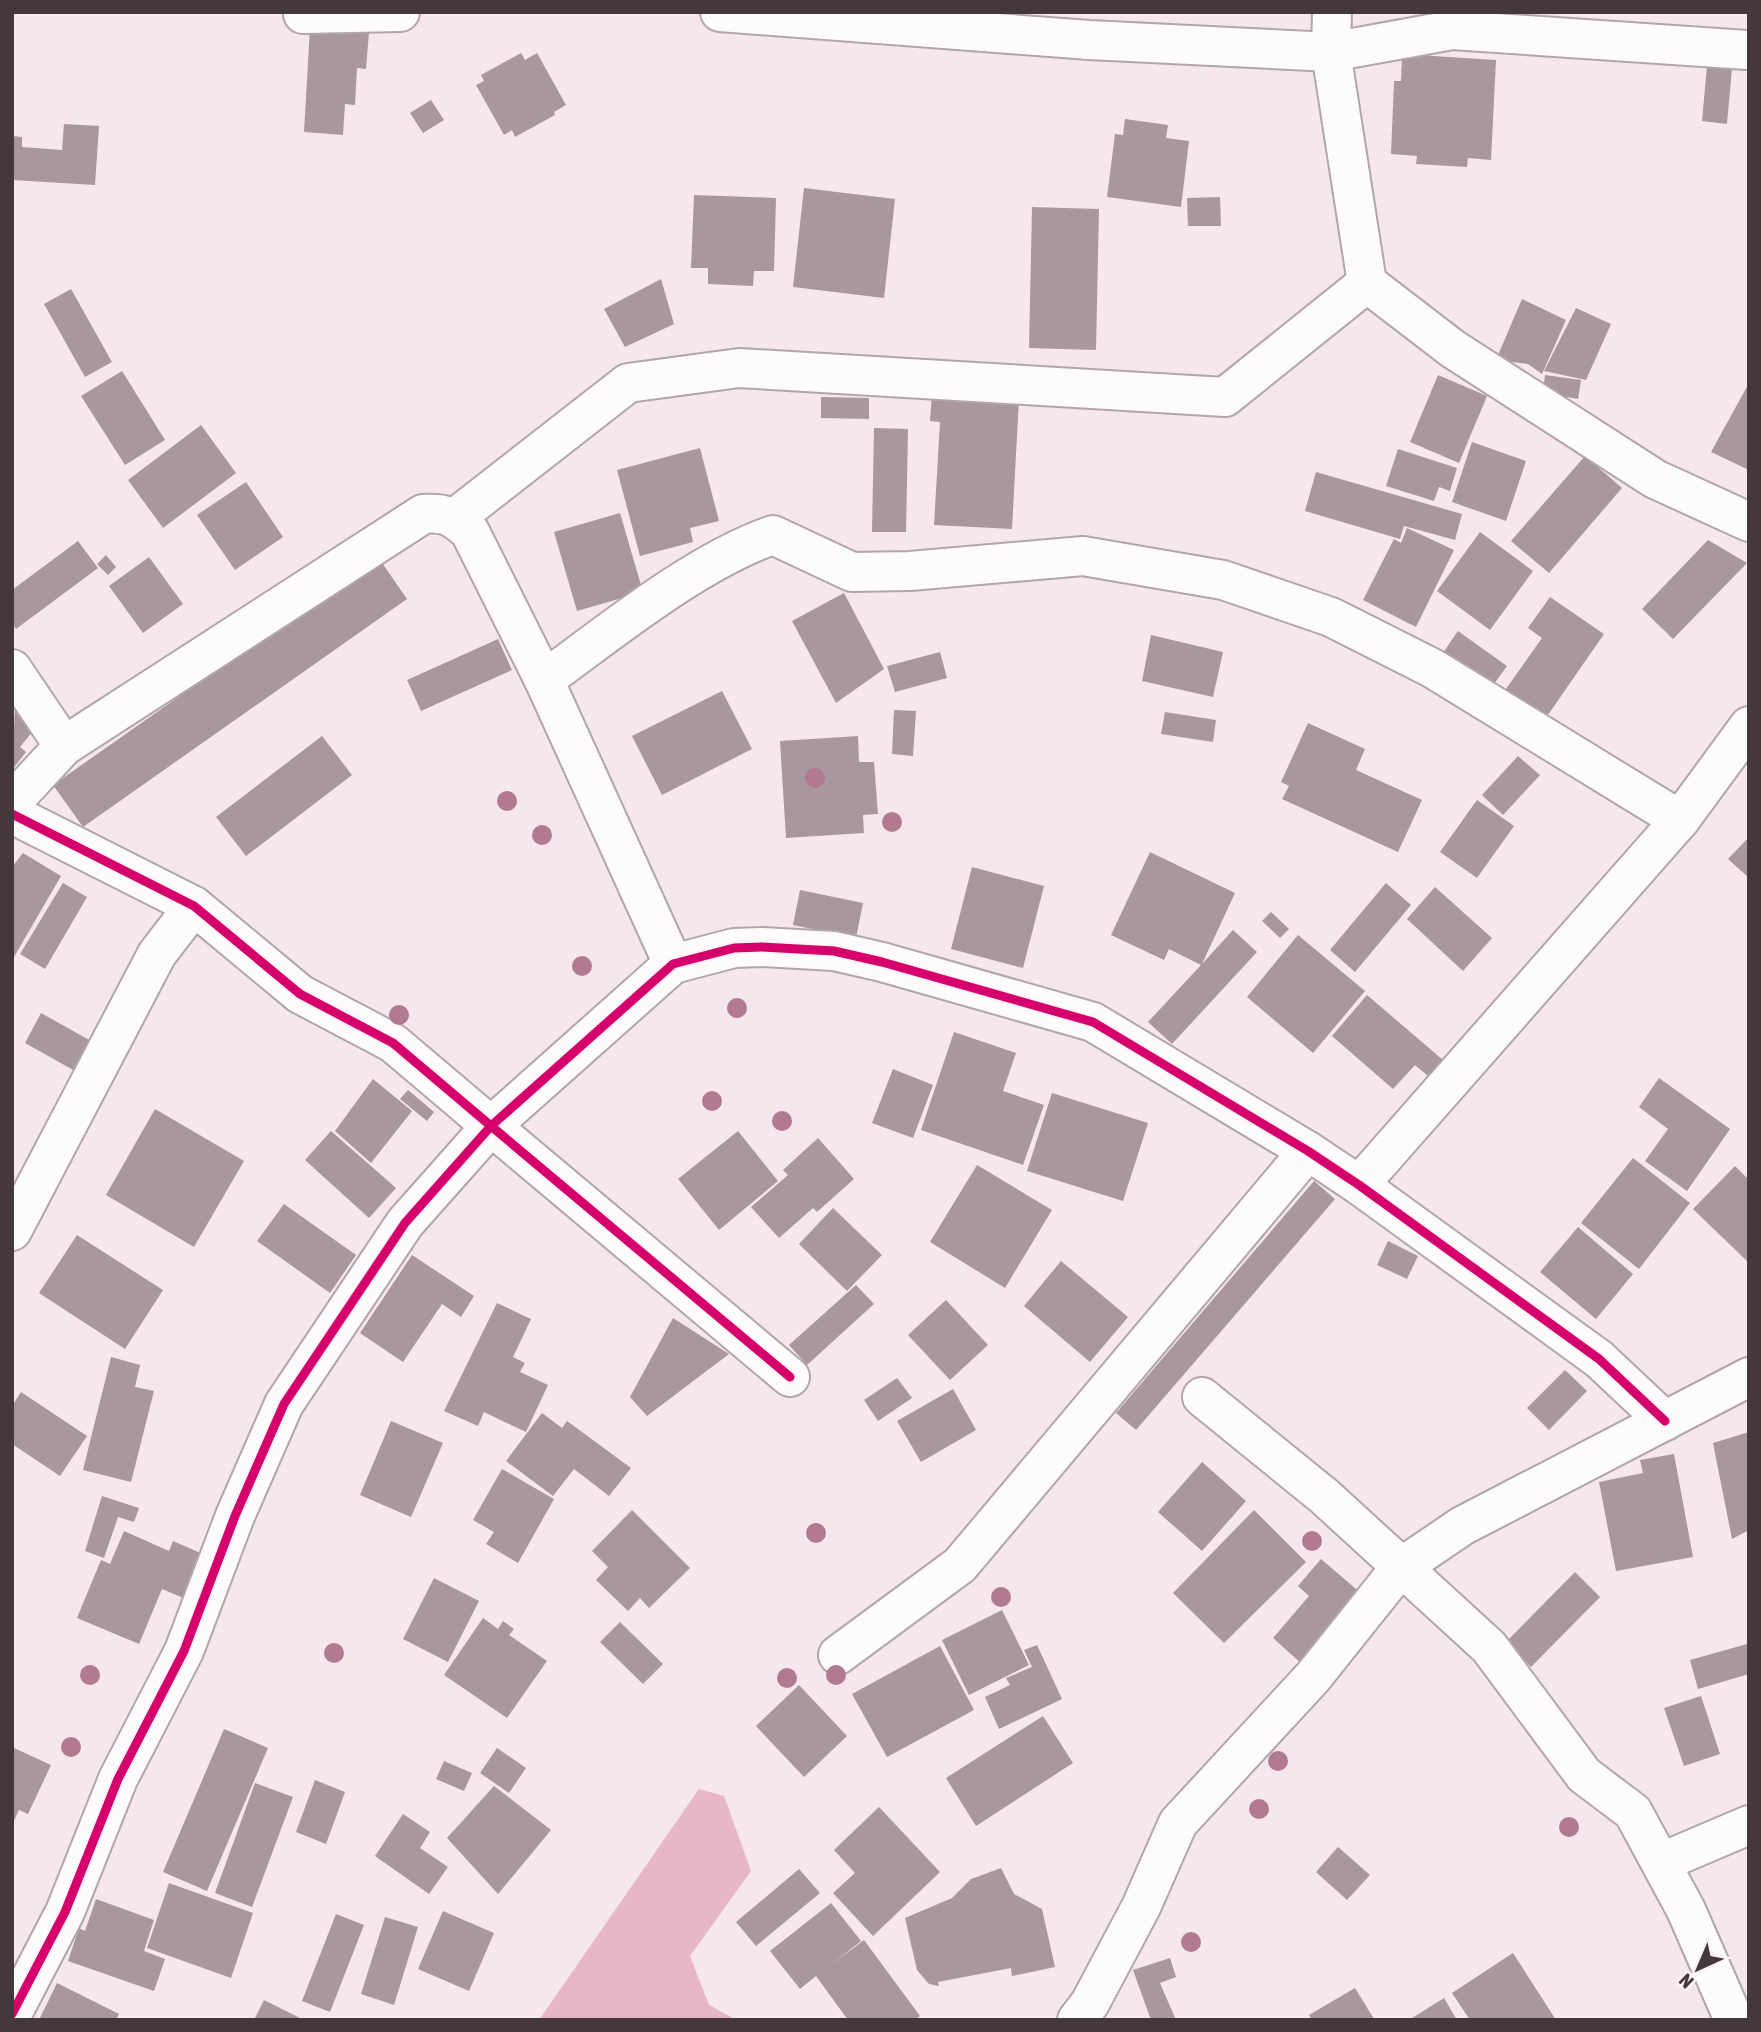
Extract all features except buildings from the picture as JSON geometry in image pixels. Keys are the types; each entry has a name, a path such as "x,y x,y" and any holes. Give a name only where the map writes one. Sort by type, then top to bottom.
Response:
{"street":[{"path":"303,14 400,12"},
{"path":"720,12 1089,40 1331,52 1452,30 1747,50"},
{"path":"1332,12 1331,52 1367,284 1453,349 1655,480 1749,522"},
{"path":"455,518 628,383 739,368 1225,397 1367,284"},
{"path":"12,802 64,746 423,514 443,512 455,518 470,533 544,680 673,964"},
{"path":"544,680 711,564 743,546 773,535 852,572 1083,556 1223,580 1331,617 1432,668 1680,820"},
{"path":"12,669 64,746"},
{"path":"1359,1185 1680,820 1749,726"},
{"path":"12,814 194,906 300,993 393,1043 790,1377"},
{"path":"12,1231 157,954 194,906"},
{"path":"12,2014 65,1912 118,1779 184,1651 235,1516 284,1404 405,1223 491,1126 673,964 734,948 834,951 882,961 970,989 1093,1022 1308,1151 1359,1185 1599,1360 1665,1421"},
{"path":"838,1655 960,1564 1308,1151"},
{"path":"1077,2020 1090,2003 1141,1908 1178,1824 1313,1677 1400,1568 1462,1526 1749,1377"},
{"path":"1202,1397 1324,1496 1489,1647 1584,1775 1633,1812 1662,1862 1734,2020"},
{"path":"1662,1862 1749,1825"}],"shaded area":[{"path":"699,1789 724,1796 751,1871 690,1956 709,2005 736,2020 539,2020"}],"cycle path":[{"path":"12,814 194,906 300,994 393,1043 491,1126 673,964 734,948 834,951 1093,1022 1308,1151 1359,1185 1599,1359 1665,1421"},
{"path":"12,2014 65,1912 118,1779 184,1651 235,1516 284,1404 405,1223 491,1126 790,1377"}]}
